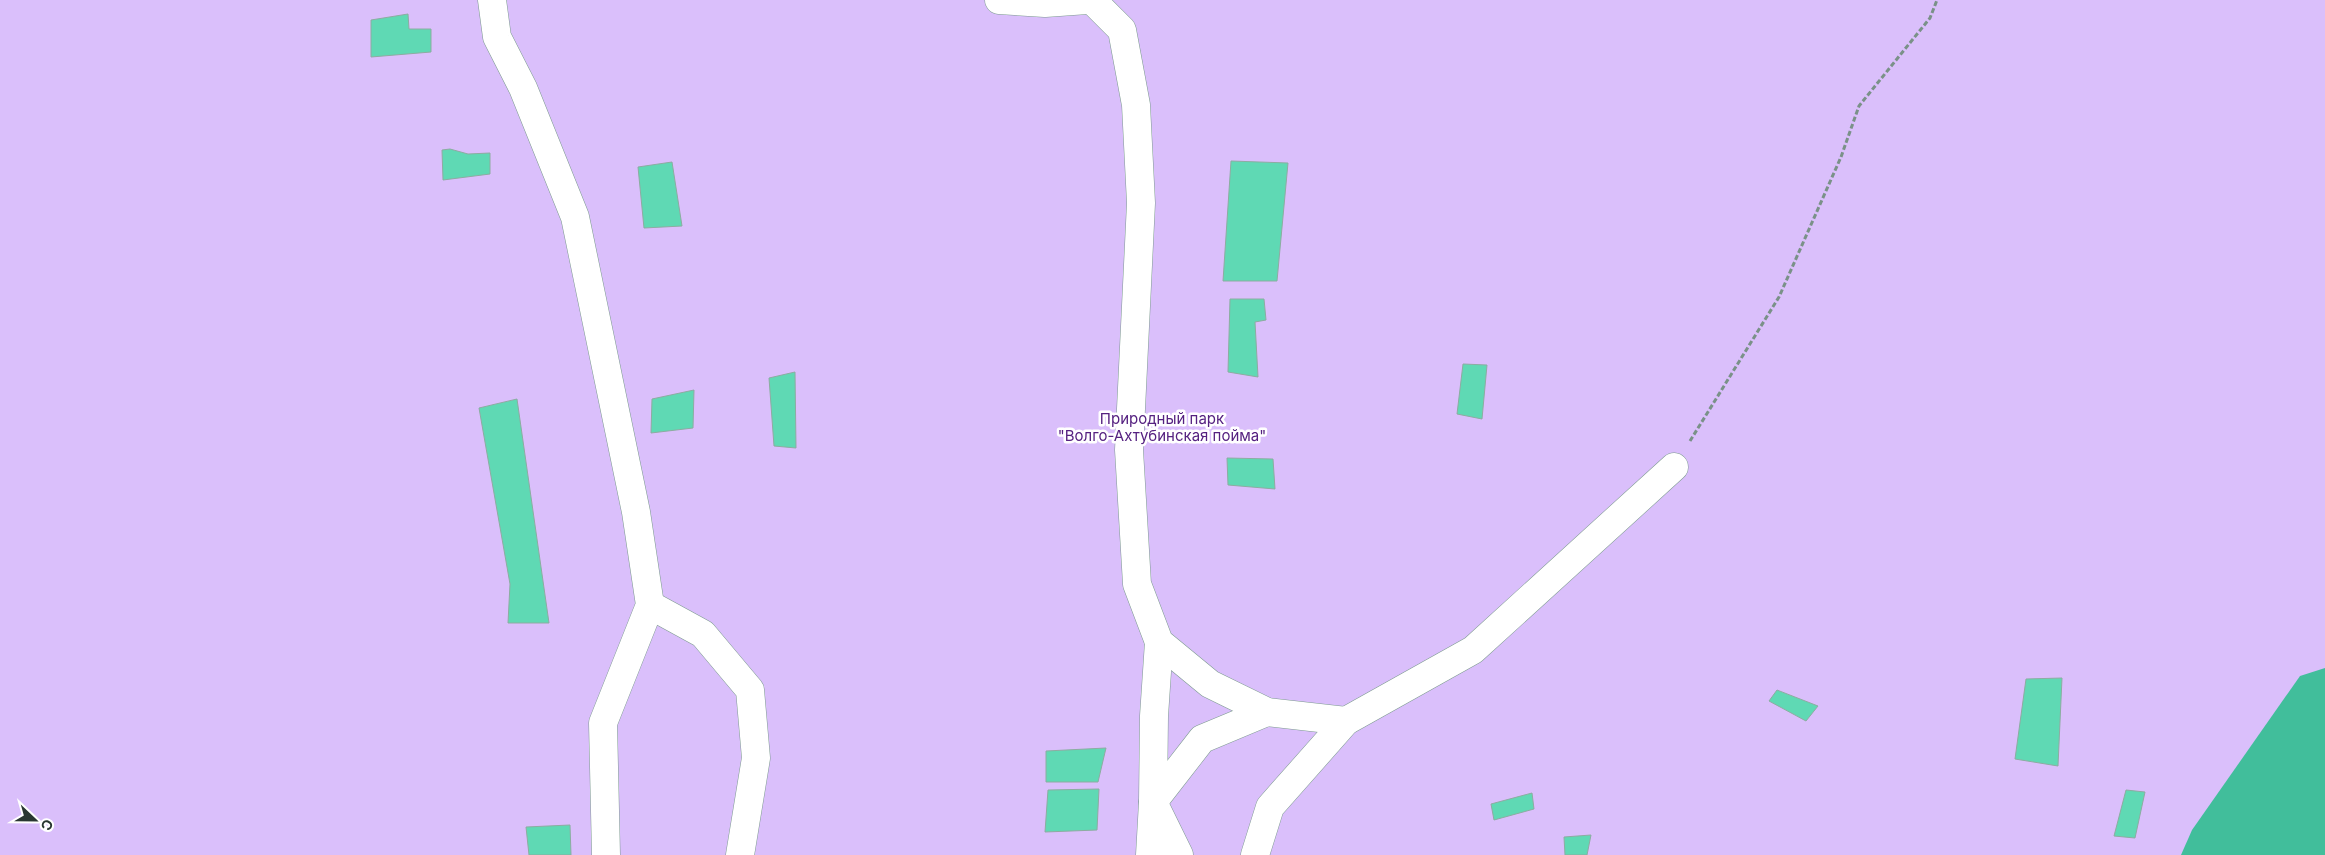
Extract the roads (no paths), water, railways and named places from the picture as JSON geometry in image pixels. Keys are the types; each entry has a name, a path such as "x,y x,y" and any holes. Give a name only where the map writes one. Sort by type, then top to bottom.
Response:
{"street":[{"path":"492,0 497,37 523,88 575,217 636,512 650,605 603,723 606,855"},
{"path":"999,0 1045,3 1086,0"},
{"path":"1092,0 1122,30 1136,105 1141,203 1129,450 1137,584 1159,642 1154,716 1154,802 1150,855"},
{"path":"1255,855 1270,807 1346,721 1473,650 1674,467"},
{"path":"650,605 703,634 750,690 756,758 740,855"},
{"path":"1159,642 1210,684 1267,712 1346,721"},
{"path":"1154,802 1202,739 1267,712"},
{"path":"1154,802 1179,855"}],"park label":[{"name":"Природный парк \"Волго-Ахтубинская пойма\"","path":"1162,428"}]}
